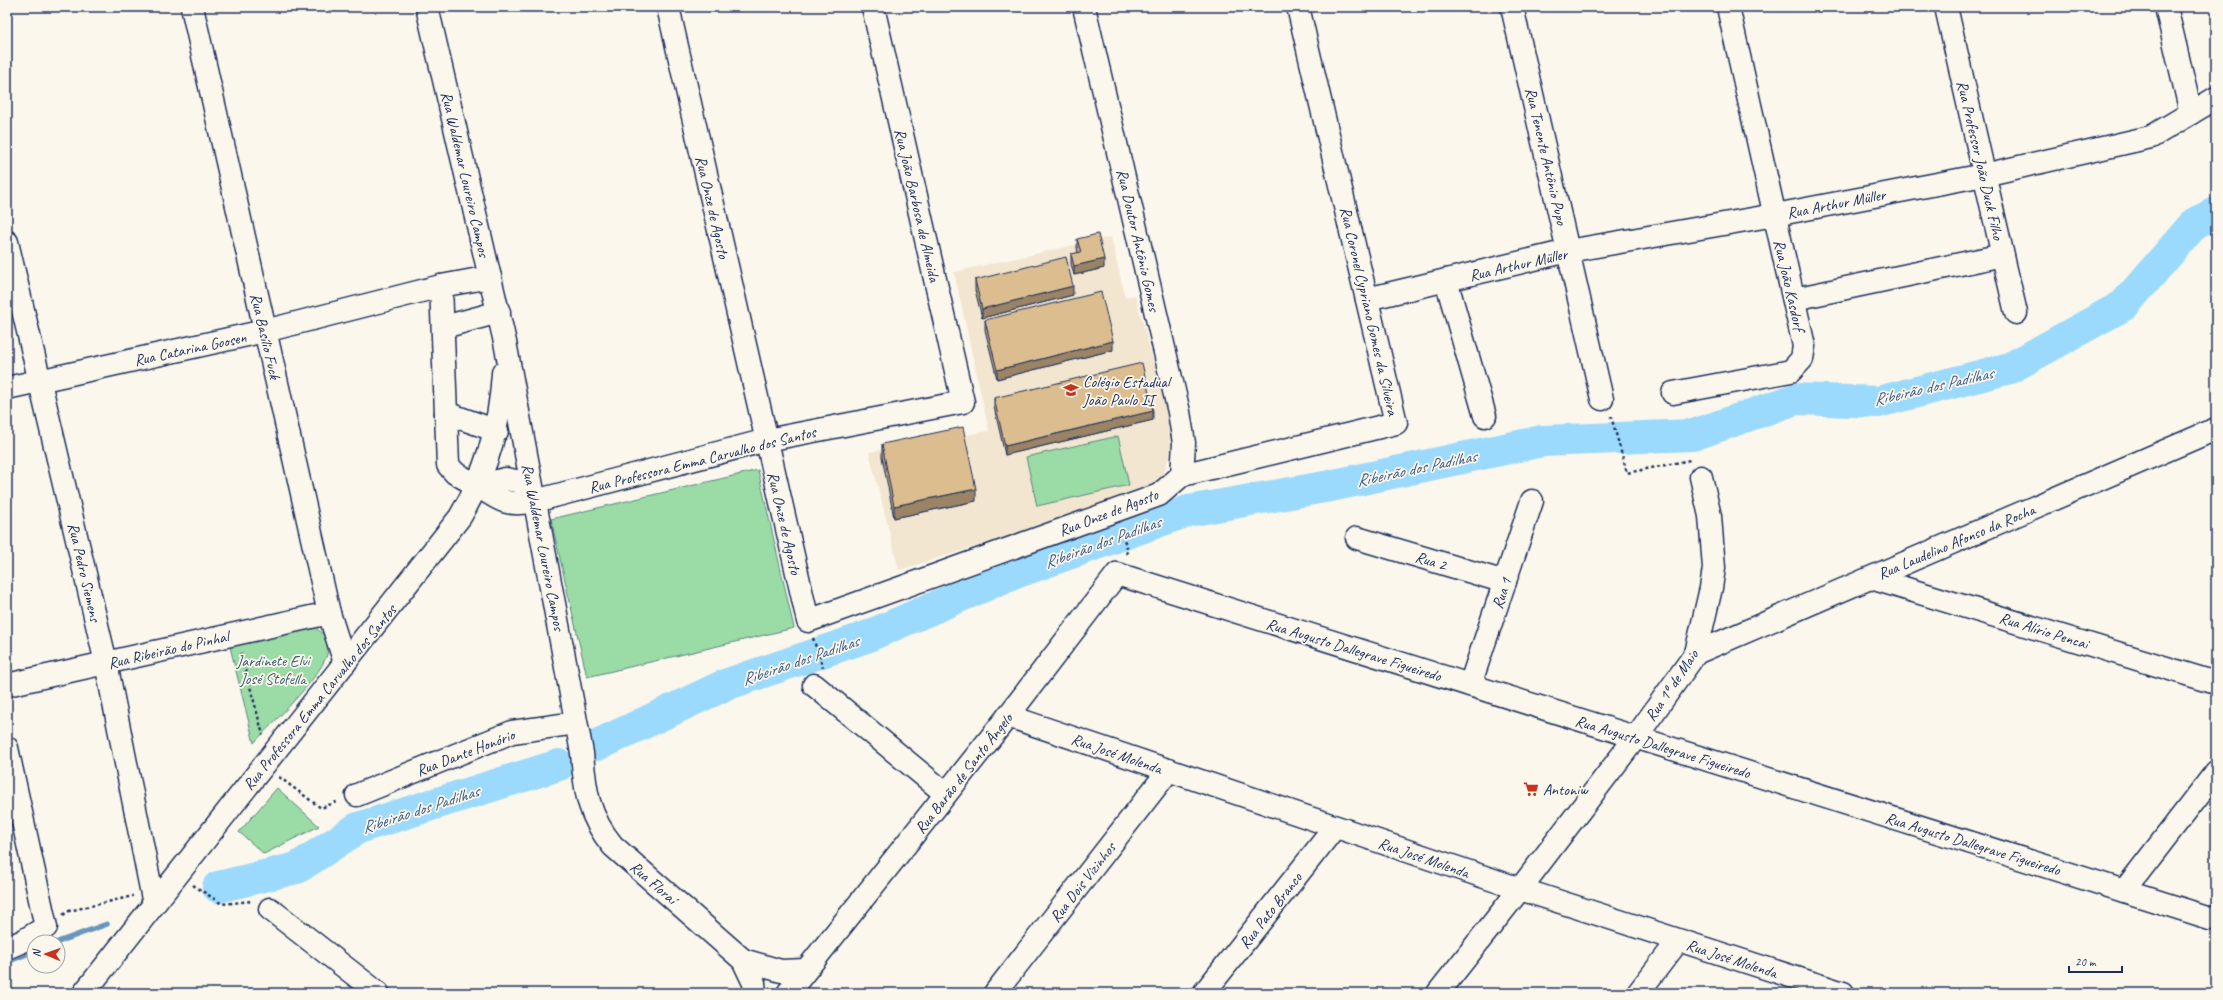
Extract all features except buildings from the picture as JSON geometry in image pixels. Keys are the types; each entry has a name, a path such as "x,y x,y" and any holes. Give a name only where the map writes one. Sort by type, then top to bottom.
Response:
{"street":[{"name":"Rua Basílio Fuck","path":"192,7 329,613 345,663"},
{"name":"Rua Waldemar Loureiro Campos","path":"427,7 505,342 582,753"},
{"name":"Rua Onze de Agosto","path":"668,7 808,621 1159,495 1182,475"},
{"name":"Rua João Barbosa de Almeida","path":"873,7 963,402"},
{"name":"Rua Doutor Antônio Gomes","path":"1084,7 1179,412 1184,443 1182,475"},
{"name":"Rua Coronel Cypriano Gomes da Silveira","path":"1182,475 1396,423 1298,7"},
{"name":"Rua Tenente Antônio Pupo","path":"1512,7 1568,251 1606,406"},
{"name":"Rua João Kasdorf","path":"1672,393 1791,371 1802,359 1804,346 1728,7"},
{"name":"Rua Professor João Duck Filho","path":"1946,7 2016,313"},
{"path":"2166,7 2191,113"},
{"name":"Rua Arthur Müller","path":"1367,299 1568,251 1775,215 1984,175 2151,137 2216,98"},
{"name":"Rua Pedro Siemens","path":"7,242 106,662 153,898"},
{"path":"1794,299 2003,255"},
{"name":"Rua Catarina Goosen","path":"7,388 265,331 441,286 490,277"},
{"name":"Rua Arthur Müller","path":"1446,280 1485,416"},
{"path":"441,286 444,327 446,413 497,431"},
{"path":"444,327 498,312"},
{"name":"Rua Waldemar Loureiro Campos","path":"478,486 497,431 503,385 505,342"},
{"name":"Rua Professora Emma Carvalho dos Santos","path":"446,413 448,465 455,473 495,498 512,504 535,501 766,440 963,402"},
{"name":"Rua Laudelino Afonso da Rocha","path":"1696,653 2216,429"},
{"path":"2193,439 2216,446"},
{"name":"Rua 1º de Maio","path":"1438,993 1520,889 1636,737 1696,653 1711,588 1714,568 1710,516 1700,477"},
{"name":"Rua Professora Emma Carvalho dos Santos","path":"84,993 153,898 178,875 447,536 478,486"},
{"name":"Rua 1","path":"1470,685 1532,501"},
{"name":"Rua 2","path":"1357,538 1505,582"},
{"name":"Rua Augusto Dallegrave Figueiredo","path":"1117,574 2210,918"},
{"name":"Rua Barão de Santo Ângelo","path":"788,993 1008,716 1117,574"},
{"name":"Rua Alírio Pencai","path":"1871,578 2216,683"},
{"name":"Rua Ribeirão do Pinhal","path":"7,684 329,613"},
{"path":"819,678 946,794"},
{"name":"Rua José Molenda","path":"1008,716 1520,889 1843,993"},
{"name":"Rua Dante Honório","path":"357,794 512,732 576,722"},
{"path":"7,748 46,927 23,941 7,948"},
{"name":"Rua Floraí","path":"582,753 587,798 596,823 604,836 621,854 743,960 754,983 755,993"},
{"name":"Rua Dois Vizinhos","path":"995,993 1169,770"},
{"path":"2124,891 2216,772"},
{"name":"Rua Pato Branco","path":"1204,993 1335,827"},
{"path":"270,909 378,993"},
{"path":"1638,993 1678,941"},
{"path":"743,960 781,971 806,970"}],"path":[{"path":"1606,406 1627,473 1690,460 1698,464 1700,477"},
{"path":"810,631 819,678"},
{"path":"236,633 267,762 321,808 357,794"},
{"path":"178,875 222,904 249,900 270,909"},
{"path":"46,927 69,911 153,898"}],"shaded area":[{"name":"Colégio Estadual João Paulo II","path":"1111,237 1125,297 1135,295 1175,438 1158,491 899,570 869,452 989,431 954,272"}],"green space":[{"path":"1118,436 1129,485 1037,506 1026,457"},
{"path":"758,470 794,628 587,677 551,519"},
{"name":"Jardinete Elvi José Stofella","path":"303,623 317,629 324,635 328,644 325,660 318,672 297,698 254,743 229,643"},
{"path":"277,788 319,826 264,854 239,832"}],"waterway":[{"name":"Ribeirão dos Padilhas","path":"597,745 725,685 866,637 1007,576 1188,511 1330,486 1542,441 1693,435 1796,399 1878,402 2010,368 2124,305 2195,223 2216,213"},
{"name":"Ribeirão dos Padilhas","path":"218,887 297,868 358,828 559,765"},
{"name":"Ribeirão dos Padilhas","path":"66,939 107,924"},
{"name":"Ribeirão dos Padilhas","path":"7,962 26,954"}],"place":[{"name":"Colégio Estadual João Paulo II","path":"1071,390"},
{"name":"Antoniw","path":"1531,789"}]}
